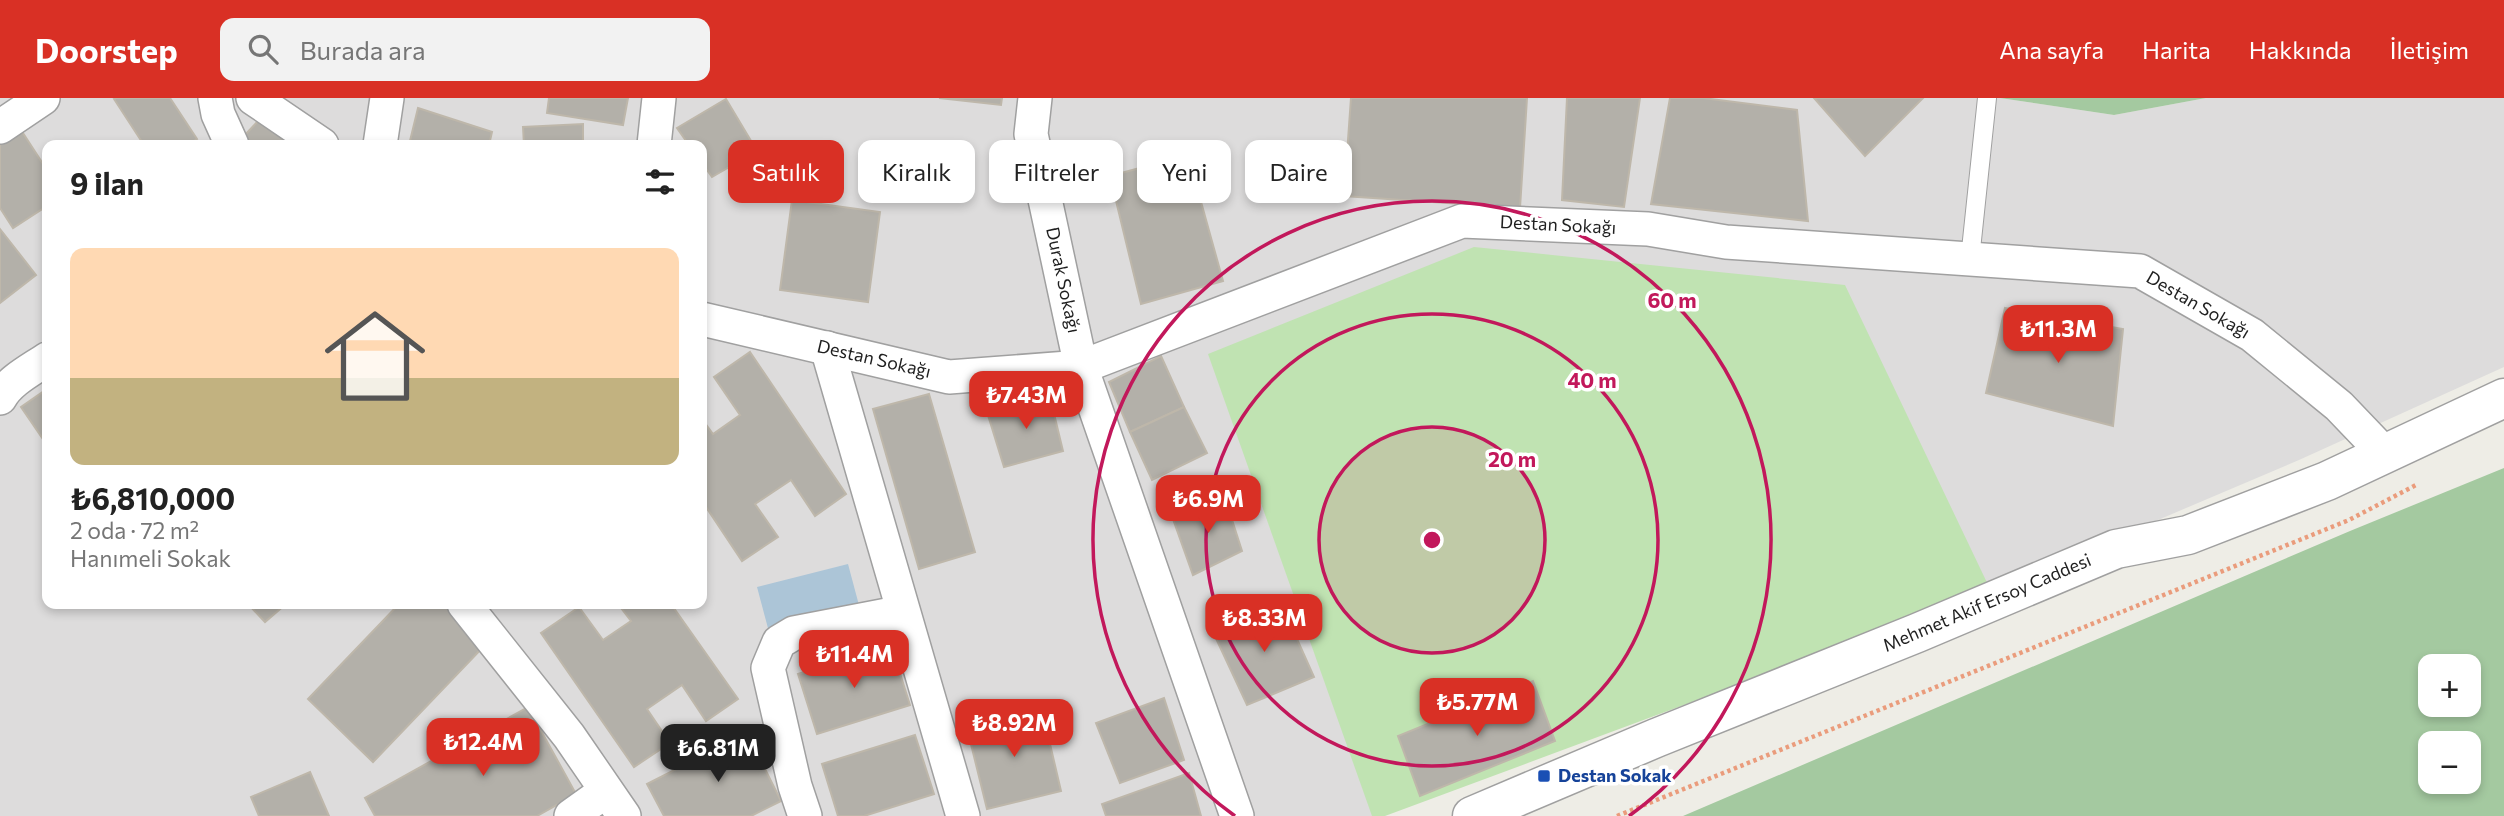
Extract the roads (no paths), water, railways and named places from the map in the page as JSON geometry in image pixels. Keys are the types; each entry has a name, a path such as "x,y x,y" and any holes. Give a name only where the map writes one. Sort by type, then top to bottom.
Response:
{"street":[{"path":"0,127 43,98"},
{"path":"215,98 218,114 230,140"},
{"path":"253,98 315,140"},
{"path":"381,140 387,98"},
{"path":"655,140 659,98"},
{"name":"Durak Sokağı","path":"1035,98 1031,134 1081,367 1237,816"},
{"name":"Destan Sokağı","path":"707,320 949,377 1081,367 1462,220 1648,229 1726,242 2140,271 2252,335 2339,406 2385,453"},
{"path":"827,348 963,816"},
{"name":"Mehmet Akif Ersoy Caddesi","path":"1472,816 2116,549 2188,535 2327,481 2504,398"},
{"path":"468,609 569,736 615,803 570,816"},
{"path":"805,816 795,786 768,668 779,642 794,633 903,611"}],"lane":[{"path":"1970,259 1987,98"}],"water":[{"path":"848,564 860,609 769,632 757,587"}],"place":[{"name":"Destan Sokak","path":"1544,776"}]}
